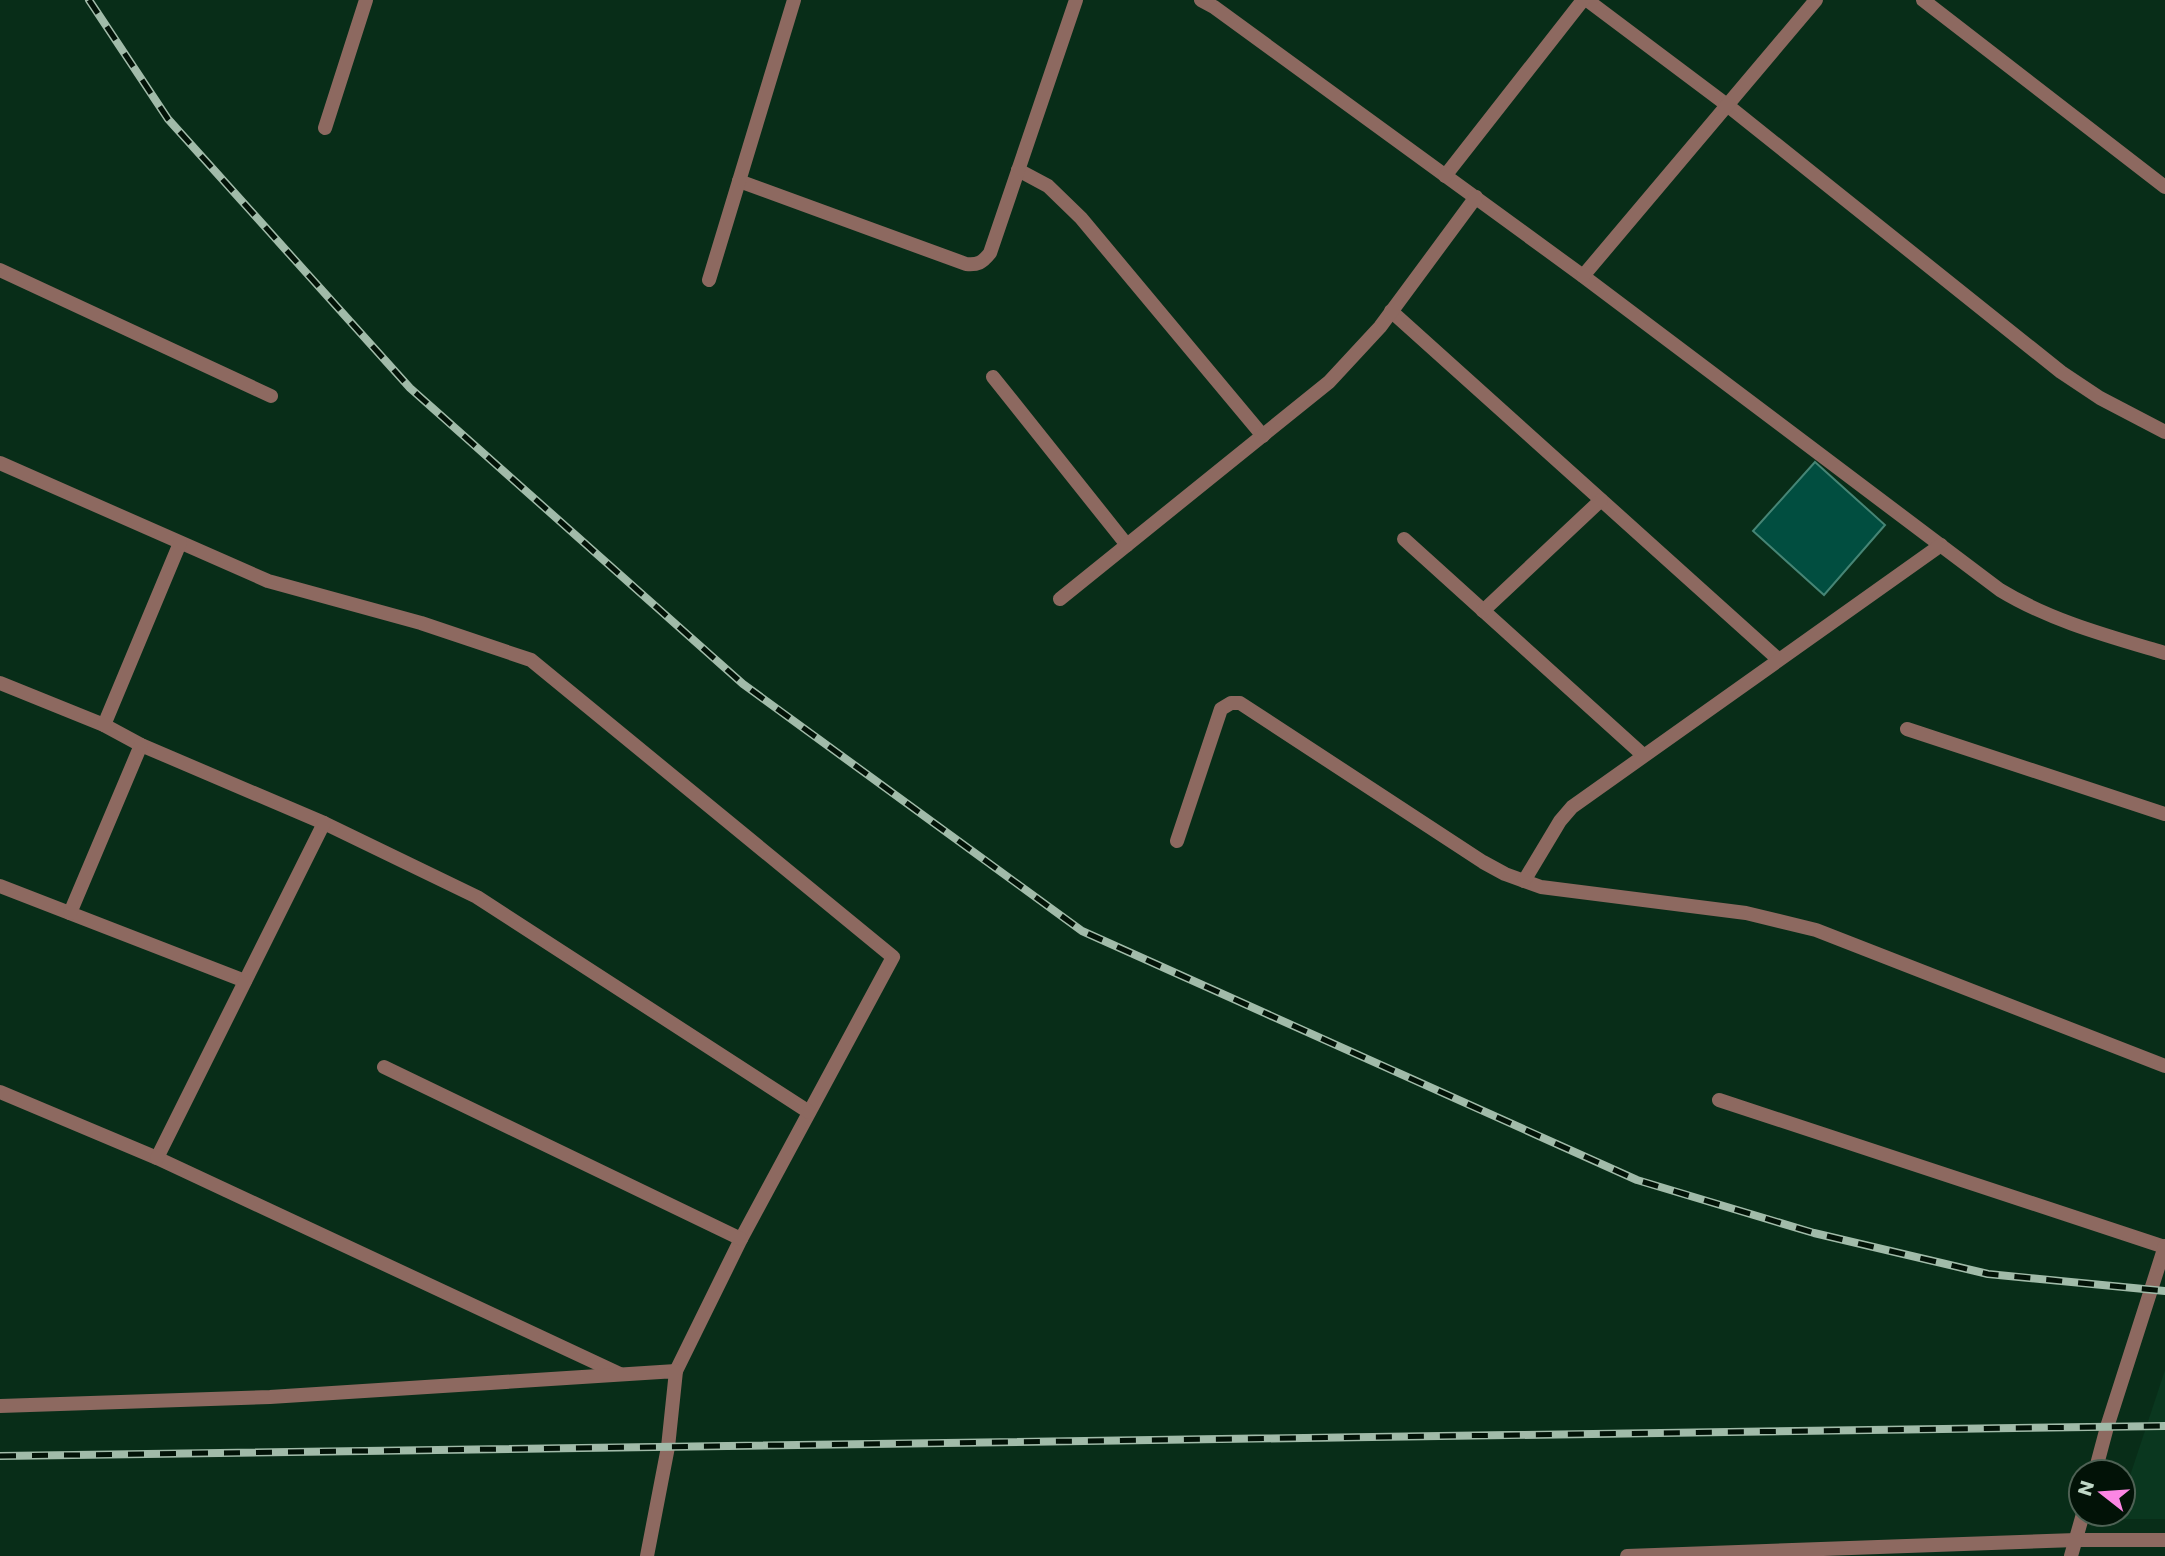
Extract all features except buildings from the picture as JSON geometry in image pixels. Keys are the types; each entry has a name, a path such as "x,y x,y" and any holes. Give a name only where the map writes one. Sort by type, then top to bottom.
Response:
{"street":[{"path":"325,128 366,0"},
{"path":"709,280 794,0"},
{"path":"739,181 966,264 983,263 989,253 1076,0"},
{"path":"1201,0 1583,276 2000,590 2053,618 2165,653"},
{"path":"1445,176 1585,0 1727,105 2061,372 2100,398 2165,432"},
{"path":"1583,276 1816,0"},
{"path":"1923,0 2165,187"},
{"path":"1018,170 1048,186 1081,219 1263,436"},
{"path":"1060,599 1329,382 1359,351 1391,311 1476,197"},
{"path":"0,270 271,396"},
{"path":"1391,311 1778,659"},
{"path":"993,377 1127,545"},
{"path":"0,463 268,582 421,623 531,660 893,957 741,1239 676,1371 668,1447 647,1556"},
{"path":"1483,611 1601,500"},
{"path":"1404,539 1643,755"},
{"path":"104,725 180,543"},
{"path":"1524,881 1560,821 1572,807 1941,545"},
{"path":"0,683 104,725 141,746 324,823 477,897 809,1112"},
{"path":"1177,841 1221,709 1231,703 1240,703 1483,862 1524,881 1541,887 1746,913 1815,930 2165,1066"},
{"path":"1906,729 2165,814"},
{"path":"70,913 141,746"},
{"path":"157,1158 324,823"},
{"path":"0,886 245,981"},
{"path":"384,1067 741,1239"},
{"path":"0,1092 157,1158 622,1375"},
{"path":"1719,1100 2165,1246 2099,1458"},
{"path":"0,1406 270,1397 676,1371"},
{"path":"2071,1556 2079,1528"},
{"path":"1627,1556 1867,1551 2076,1540 2165,1539"}],"shaded area":[{"path":"2165,1370 2165,1519 2137,1519 2136,1458"}],"railway":[{"path":"89,0 168,119 410,388 743,684 1082,931 1637,1180 1814,1233 1988,1274 2165,1291"},
{"path":"0,1456 2165,1426"}]}
